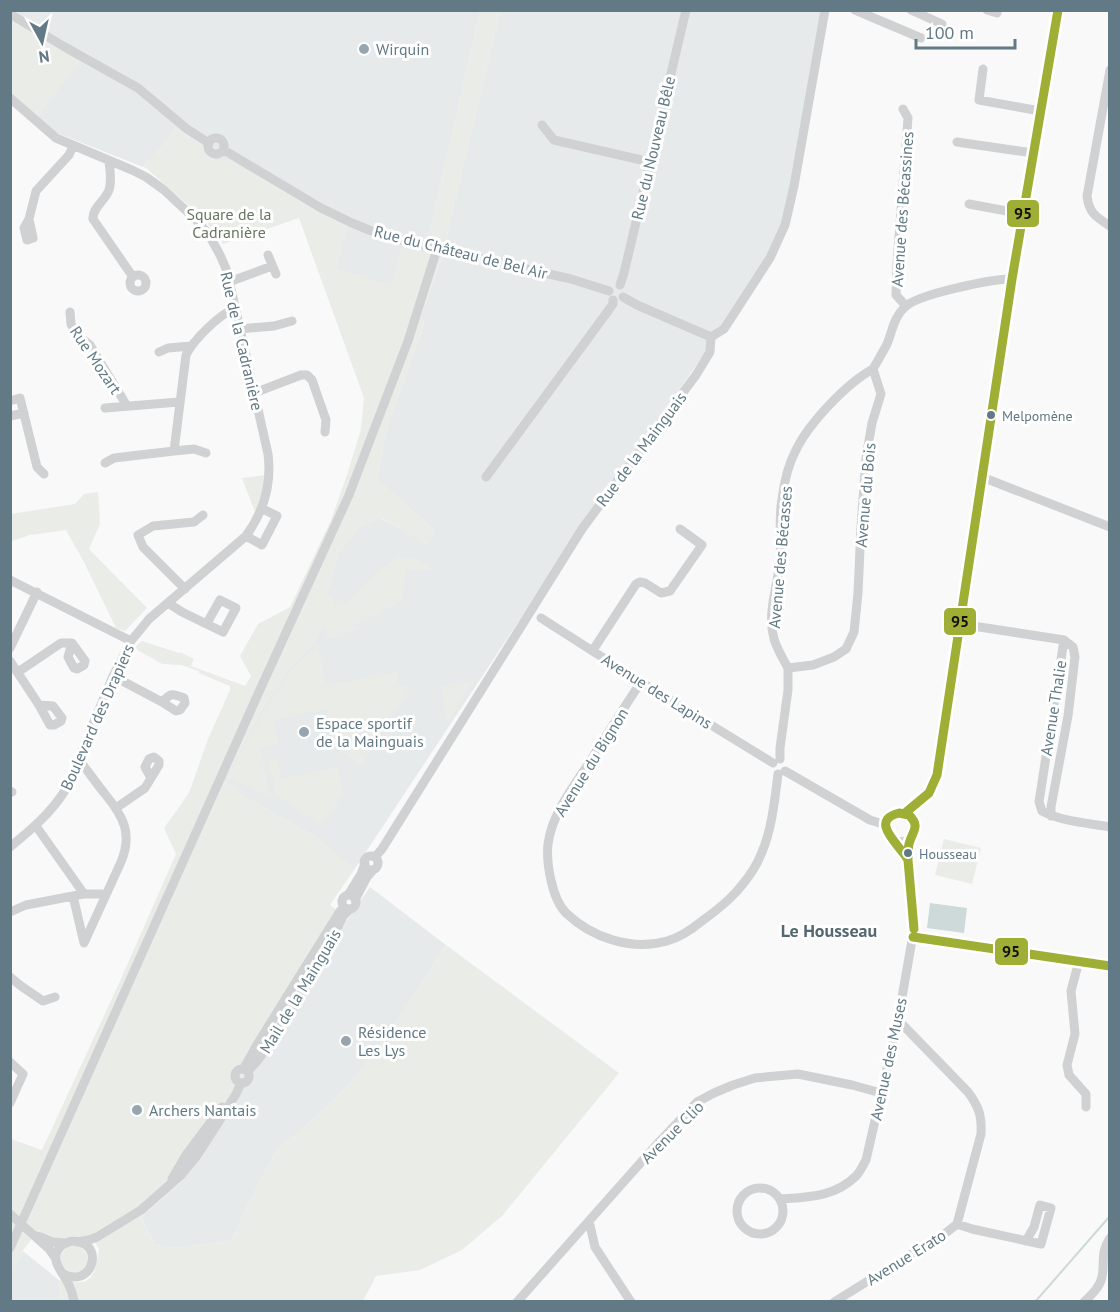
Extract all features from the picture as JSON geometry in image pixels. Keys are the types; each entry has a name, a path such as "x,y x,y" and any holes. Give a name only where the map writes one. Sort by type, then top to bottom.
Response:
{"street":[{"name":"Rue du Nouveau Bêle","path":"620,285 686,10"},
{"name":"Rue de la Mainguais","path":"369,867 376,868 378,864 375,857 582,529 696,375 710,352 711,337 724,329 730,321 770,258 785,225 825,10"},
{"path":"855,10 921,38"},
{"path":"911,10 942,24"},
{"path":"987,10 998,13"},
{"path":"908,858 895,841 887,835 886,825 891,816 905,813 928,793 937,775 1012,279 1058,10"},
{"name":"Rue du Château de Bel Air","path":"10,14 138,88 187,129 209,143 214,139 220,139 224,144 224,150 321,208 352,223 384,236 571,279 611,295"},
{"path":"983,69 979,100 1040,111"},
{"path":"1110,69 1087,196 1091,212 1110,226"},
{"name":"Rue de la Cadranière","path":"10,98 50,135 132,170 164,190 208,233 224,262 269,463 267,495 254,525 246,536 185,589"},
{"name":"Avenue des Bécassines","path":"903,109 908,118 896,296 906,306"},
{"path":"542,125 554,140 650,162"},
{"path":"957,142 1033,153"},
{"path":"28,219 36,191 69,155 73,146"},
{"path":"109,161 108,192 93,213 93,219 133,277"},
{"path":"969,204 1023,214"},
{"path":"10,1248 349,495 408,341 437,249"},
{"path":"229,282 274,270 268,255"},
{"path":"873,369 887,343 894,322 906,306 940,291 1012,279"},
{"path":"486,477 613,304 611,295 612,286 620,285 625,290 624,297 618,301 611,295"},
{"path":"624,297 637,305 711,337"},
{"path":"174,451 186,355 191,346 224,312 235,308"},
{"name":"Rue Mozart","path":"70,312 71,324 76,334 90,345 127,406"},
{"path":"240,329 274,326 292,321"},
{"path":"159,352 168,348 191,346"},
{"name":"Avenue du Bois","path":"788,668 813,665 834,657 846,649 854,632 858,602 866,458 872,423 881,394 873,369"},
{"name":"Avenue des Bécasses","path":"788,668 774,640 771,621 780,563 781,501 789,469 795,451 816,421 845,389 873,369"},
{"path":"254,393 301,375 307,375 312,381 326,420 325,432"},
{"path":"10,400 20,398 37,467 44,474"},
{"name":"Rue Mozart","path":"105,408 179,402"},
{"path":"10,416 24,413"},
{"path":"105,463 114,458 194,449 206,453"},
{"path":"982,477 1110,527"},
{"path":"246,536 262,545 277,516 262,509"},
{"path":"185,589 143,547 138,535 153,526 194,522 203,515"},
{"path":"593,650 636,584 645,583 661,593 670,591 702,545 680,529"},
{"path":"10,580 131,641"},
{"name":"Boulevard des Drapiers","path":"10,847 36,826 58,802 66,789 113,676 131,641 149,619 185,589"},
{"path":"10,648 37,592"},
{"path":"168,603 207,623"},
{"name":"Avenue des Lapins","path":"541,618 641,682 776,761"},
{"name":"Avenue Thalie","path":"960,624 1064,640 1039,802 1042,812 1051,816"},
{"path":"1064,640 1073,647 1075,657 1068,716 1051,816 1110,826"},
{"path":"18,672 62,644 72,643"},
{"path":"10,661 39,705"},
{"path":"788,668 788,690 776,761 786,763 782,772 870,820 886,825"},
{"path":"113,676 162,702"},
{"name":"Avenue du Bignon","path":"641,682 568,795 554,821 548,844 549,872 555,892 565,911 580,924 596,934 615,941 643,945 666,942 684,935 726,904 742,886 762,851 770,829 782,772"},
{"path":"73,896 84,943 126,850 127,840 126,828 116,808 79,760"},
{"path":"116,808 145,788 151,778"},
{"path":"895,841 903,842 910,839 915,831 912,818 905,813"},
{"path":"36,826 84,894"},
{"name":"Avenue des Muses","path":"781,1199 825,1195 842,1187 857,1175 866,1160 898,1020 913,937 908,858 910,839"},
{"name":"Mail de la Mainguais","path":"72,1242 89,1240 141,1210 182,1173 196,1157 246,1078 258,1043 367,877 369,867"},
{"path":"10,912 26,905 73,896 106,894"},
{"path":"913,937 1110,966"},
{"path":"1079,961 1071,991 1075,1034 1067,1065 1069,1075 1086,1094 1086,1107"},
{"path":"10,977 44,1000 55,997"},
{"name":"Avenue Erato","path":"834,1302 957,1224 981,1134 982,1121 978,1105 898,1020"},
{"path":"10,1062 22,1074 10,1103"},
{"name":"Avenue Clio","path":"517,1302 697,1102 733,1084 755,1078 798,1074 852,1084 881,1093"},
{"name":"Avenue des Muses","path":"753,1188 769,1189 781,1199 783,1214 781,1221 771,1232 756,1234 749,1232 739,1221 736,1213 737,1205 740,1198 753,1188"},
{"path":"10,1214 49,1249 69,1285 74,1301"},
{"path":"589,1221 595,1247 631,1302"},
{"path":"957,1224 1026,1241"},
{"path":"74,1301 78,1285 91,1266 96,1245 104,1233"},
{"path":"33,1234 51,1242 72,1242 87,1247 92,1257"},
{"path":"1084,1302 1102,1278 1102,1254 1110,1238"},
{"path":"56,1259 60,1248 72,1242"},
{"path":"62,1274 74,1278 85,1274"}],"shaded area":[{"path":"10,11 480,11 428,240 445,243 500,11 825,11 781,240 730,323 702,357 563,554 354,870 316,837 241,795 223,781 263,707 289,669 315,640 335,603 327,593 338,554 360,526 380,518 402,529 436,532 377,480 387,427 424,325 421,316 442,257 393,281 390,286 336,269 347,226 227,160 216,161 205,155 201,144 176,128 143,167 57,133 36,119"},
{"path":"370,887 446,945 390,1032 351,1082 276,1151 232,1240 178,1248 155,1245 141,1217 176,1188 317,973 348,919"},
{"path":"930,903 967,908 964,933 927,928"},
{"path":"23,1251 59,1280 61,1301 11,1301 10,1278"}],"green space":[{"path":"480,11 500,11 445,243 428,240"},
{"path":"10,18 81,61 36,119 11,94"},
{"name":"Square de la Cadranière","path":"176,128 201,144 206,155 216,161 227,160 348,226 336,269 390,285 402,247 442,257 421,316 424,325 387,427 377,480 436,532 427,546 381,518 360,526 338,554 327,593 336,603 327,619 339,602 345,604 376,573 397,557 416,559 434,570 406,570 402,600 350,626 362,628 328,639 324,624 315,640 289,669 263,707 223,781 242,790 241,795 316,837 354,870 330,905 348,919 317,973 195,1162 176,1188 141,1218 155,1245 178,1248 232,1240 276,1151 351,1082 390,1032 446,945 619,1073 502,1216 462,1250 420,1270 376,1276 363,1301 61,1301 59,1280 78,1282 90,1278 96,1267 99,1249 94,1241 78,1237 51,1238 39,1230 23,1250 11,1278 11,1139 42,1150 176,854 164,828 189,793 208,739 230,690 230,686 199,673 199,671 181,665 162,664 134,648 142,641 180,652 194,659 191,666 245,686 251,676 240,656 258,624 290,607 331,520 361,429 364,398 299,218 223,244 204,219 143,167"},
{"path":"265,475 263,491 255,512 242,478"},
{"path":"98,492 100,524 89,549 147,608 125,631 116,628 66,530 30,535 12,541 11,544 11,514 75,504 84,494"},
{"path":"318,646 326,685 397,672 397,685 412,686 392,715 336,745 327,709 273,720 278,743 260,748 270,796 226,777 266,707 286,678 300,660"},
{"path":"473,681 447,722 441,687"},
{"path":"387,723 362,765 341,751 340,748"},
{"path":"278,759 282,779 338,767 343,794 326,820 323,819 320,824 276,795 269,761"},
{"path":"944,839 981,848 972,884 935,875"},
{"path":"74,1246 84,1250 88,1260 84,1270 74,1274 64,1270 60,1260 64,1250"}],"waterway":[{"path":"1035,1302 1110,1216"}],"transit line":[{"name":"95","path":"905,813 929,793 937,775 1012,279 1058,10"},
{"name":"95","path":"899,813 909,815 915,826 909,844 908,860 886,828 886,822 890,817 899,813"},
{"name":"95","path":"908,860 914,929"},
{"name":"95","path":"908,860 914,929"},
{"name":"95","path":"913,937 1110,966"}],"place":[{"name":"Wirquin","path":"364,49"},
{"name":"Melpomène","path":"991,415"},
{"name":"Espace sportif de la Mainguais","path":"304,732"},
{"name":"Housseau","path":"908,853"},
{"name":"Résidence Les Lys","path":"346,1041"},
{"name":"Archers Nantais","path":"137,1110"}],"district":[{"name":"Le Housseau","path":"829,931"}]}
